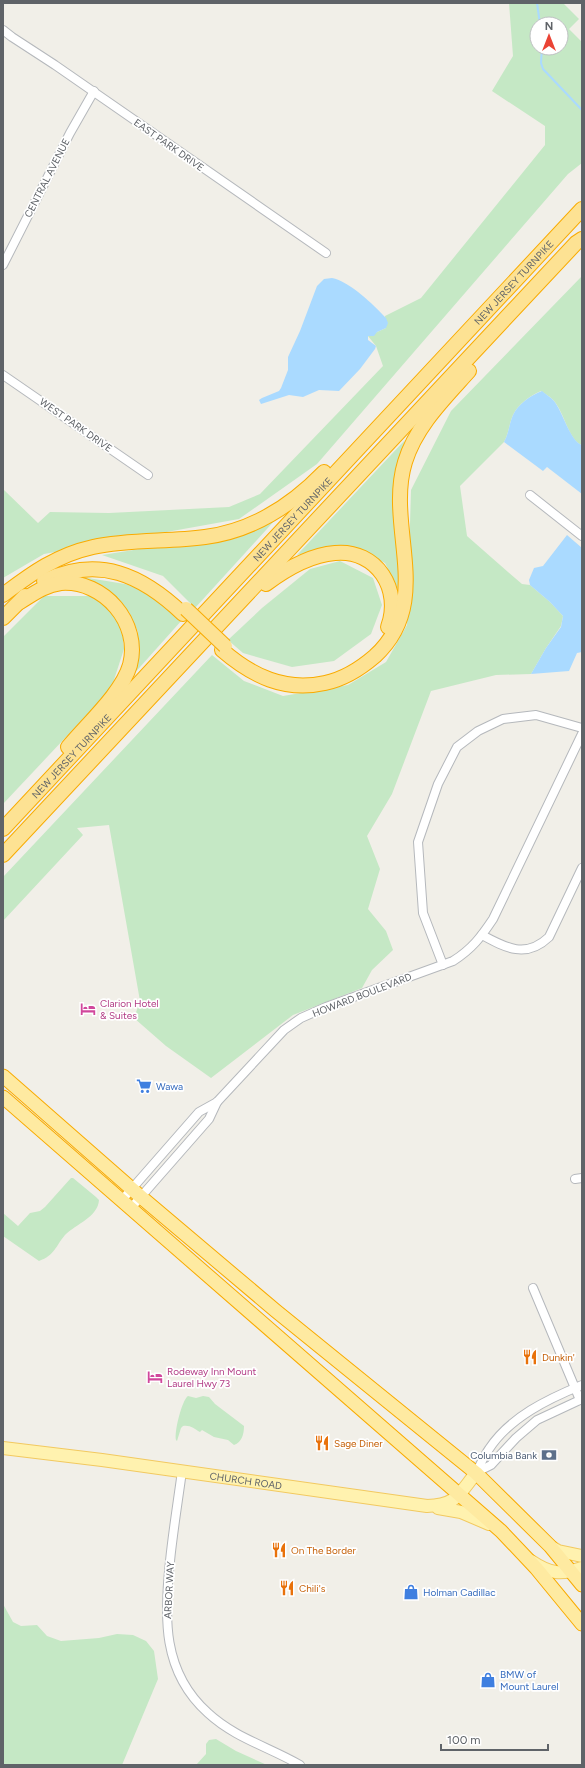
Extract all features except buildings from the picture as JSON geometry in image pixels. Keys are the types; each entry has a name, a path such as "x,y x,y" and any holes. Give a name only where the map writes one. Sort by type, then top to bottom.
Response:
{"highway":[{"name":"NEW JERSEY TURNPIKE","path":"3,829 582,209"},
{"name":"NEW JERSEY TURNPIKE","path":"3,855 576,243 582,239"},
{"path":"4,594 58,568 81,563 104,562 124,566 145,576 162,588 243,667 260,676 279,683 298,686 323,684 347,675 363,666 381,650 395,630 402,613 406,577 401,486 404,463 412,442 425,422 582,245"},
{"path":"4,594 35,571 56,560 79,551 121,543 216,536 252,525 275,512 295,499 313,483 479,308 533,261"},
{"path":"170,677 185,668 240,609 264,586 281,573 304,561 327,554 350,553 371,562 382,572 389,585 392,610 391,618 384,635 364,657 339,672 306,679 277,675 247,662 224,648"},
{"path":"3,618 36,586 54,576 82,569 101,569 130,576 148,585 184,611"},
{"path":"3,829 33,787 120,686 130,666 132,652 129,630 123,616 113,603 95,590 76,584 54,584 39,590 20,602"},
{"path":"3,1076 136,1193 335,1360 476,1473 550,1546 577,1570 582,1585"},
{"path":"3,1097 501,1531 526,1556 582,1624"}],"main road":[{"name":"CHURCH ROAD","path":"3,1448 182,1471 427,1506 448,1503 459,1495 476,1473"},
{"path":"427,1506 469,1514 501,1531"},
{"path":"550,1546 558,1551 582,1556"},
{"path":"526,1556 541,1567 554,1572 577,1570"}],"street":[{"name":"EAST PARK DRIVE","path":"3,30 94,91 326,254"},
{"name":"EAST PARK DRIVE","path":"3,33 12,37"},
{"name":"CENTRAL AVENUE","path":"3,265 70,133 94,91"},
{"name":"WEST PARK DRIVE","path":"3,375 148,475"},
{"path":"530,495 582,536"},
{"path":"443,965 423,913 418,842 438,784 457,747 478,731 503,719 536,715 582,728"},
{"name":"HOWARD BOULEVARD","path":"126,1204 199,1112 216,1102 284,1030 301,1018 326,1007 443,965 453,961 467,952 482,935 493,919 582,734"},
{"path":"482,935 502,946 515,949 528,950 540,945 549,937 582,868"},
{"name":"HOWARD BOULEVARD","path":"126,1204 209,1119 216,1102"},
{"path":"476,1473 491,1465 516,1438 537,1420 581,1400 578,1386 534,1288"},
{"path":"476,1473 490,1448 514,1423 535,1407 578,1386"},
{"name":"ARBOR WAY","path":"182,1471 166,1608 170,1646 178,1671 187,1689 199,1704 218,1722 240,1736 300,1765"}],"green space":[{"path":"509,3 563,3 579,19 569,29 582,42 582,163 568,174 317,464 239,519 44,554 3,578 3,489 38,523 50,512 109,513 229,507 260,494 383,366 376,346 368,336 386,328 385,316 421,298 545,145 545,126 492,91 513,56"},
{"path":"582,276 582,445 577,442 570,432 558,406 550,397 541,391 529,397 518,407 513,415 504,442 460,486 467,536 522,584 530,585 550,602 563,616 561,626 531,674 496,675 431,691 392,794 367,836 380,869 368,909 386,931 393,950 372,970 362,988 293,1015 211,1078 166,1046 134,1018 140,1001 109,825 77,828 83,835 3,921 3,877 212,655 244,681 283,696 348,685 386,662 407,625 411,490 451,411"},
{"path":"405,440 395,478 399,591 385,563 362,551 337,545 297,555"},
{"path":"276,519 195,608 163,576 102,555 146,548"},
{"path":"340,561 373,578 382,605 371,634 334,661 292,667 243,653 228,640 262,608 310,569"},
{"path":"82,577 125,584 140,589 156,599 170,612 175,613 182,620 132,676 138,632 129,612 108,592"},
{"path":"44,596 91,596 121,618 124,649 111,689 3,804 3,637"},
{"path":"71,1178 73,1178 99,1200 98,1206 91,1216 65,1235 48,1256 39,1261 3,1236 3,1213 18,1226 30,1213 40,1211 45,1207"},
{"path":"188,1396 196,1398 203,1396 209,1397 215,1404 244,1426 241,1440 234,1445 228,1440 214,1437 202,1430 200,1432 188,1426 183,1426 177,1441 176,1430 179,1416 183,1403"},
{"path":"3,1604 13,1622 21,1626 37,1625 47,1636 61,1641 99,1638 117,1634 133,1635 146,1641 154,1651 158,1679 122,1765 3,1765"},
{"path":"216,1739 236,1751 267,1765 196,1765 206,1754 206,1744 209,1740"}],"water":[{"path":"332,278 346,284 368,300 386,318 388,323 386,328 377,332 374,336 368,336 368,340 376,346 375,349 360,369 339,391 319,390 303,397 289,395 261,404 259,400 279,391 281,388 288,370 288,357 300,331 317,286 324,279"},
{"path":"542,391 554,401 570,432 582,445 582,494 547,467 543,471 504,442 515,411 525,400"},
{"path":"567,535 582,548 582,652 577,653 569,671 531,674 546,648 561,627 563,616 550,602 530,585 529,580 534,568 543,566"}],"waterway":[{"path":"537,3 539,16"},
{"path":"541,56 541,63 543,69 582,110"}],"place":[{"name":"Clarion Hotel & Suites","path":"88,1009"},
{"name":"Wawa","path":"144,1086"},
{"name":"Dunkin'","path":"530,1357"},
{"name":"Rodeway Inn Mount Laurel Hwy 73","path":"155,1377"},
{"name":"Sage Diner","path":"322,1443"},
{"name":"Columbia Bank","path":"549,1455"},
{"name":"On The Border","path":"279,1550"},
{"name":"Chili's","path":"287,1588"},
{"name":"Holman Cadillac","path":"411,1592"},
{"name":"BMW of Mount Laurel","path":"488,1680"}]}
